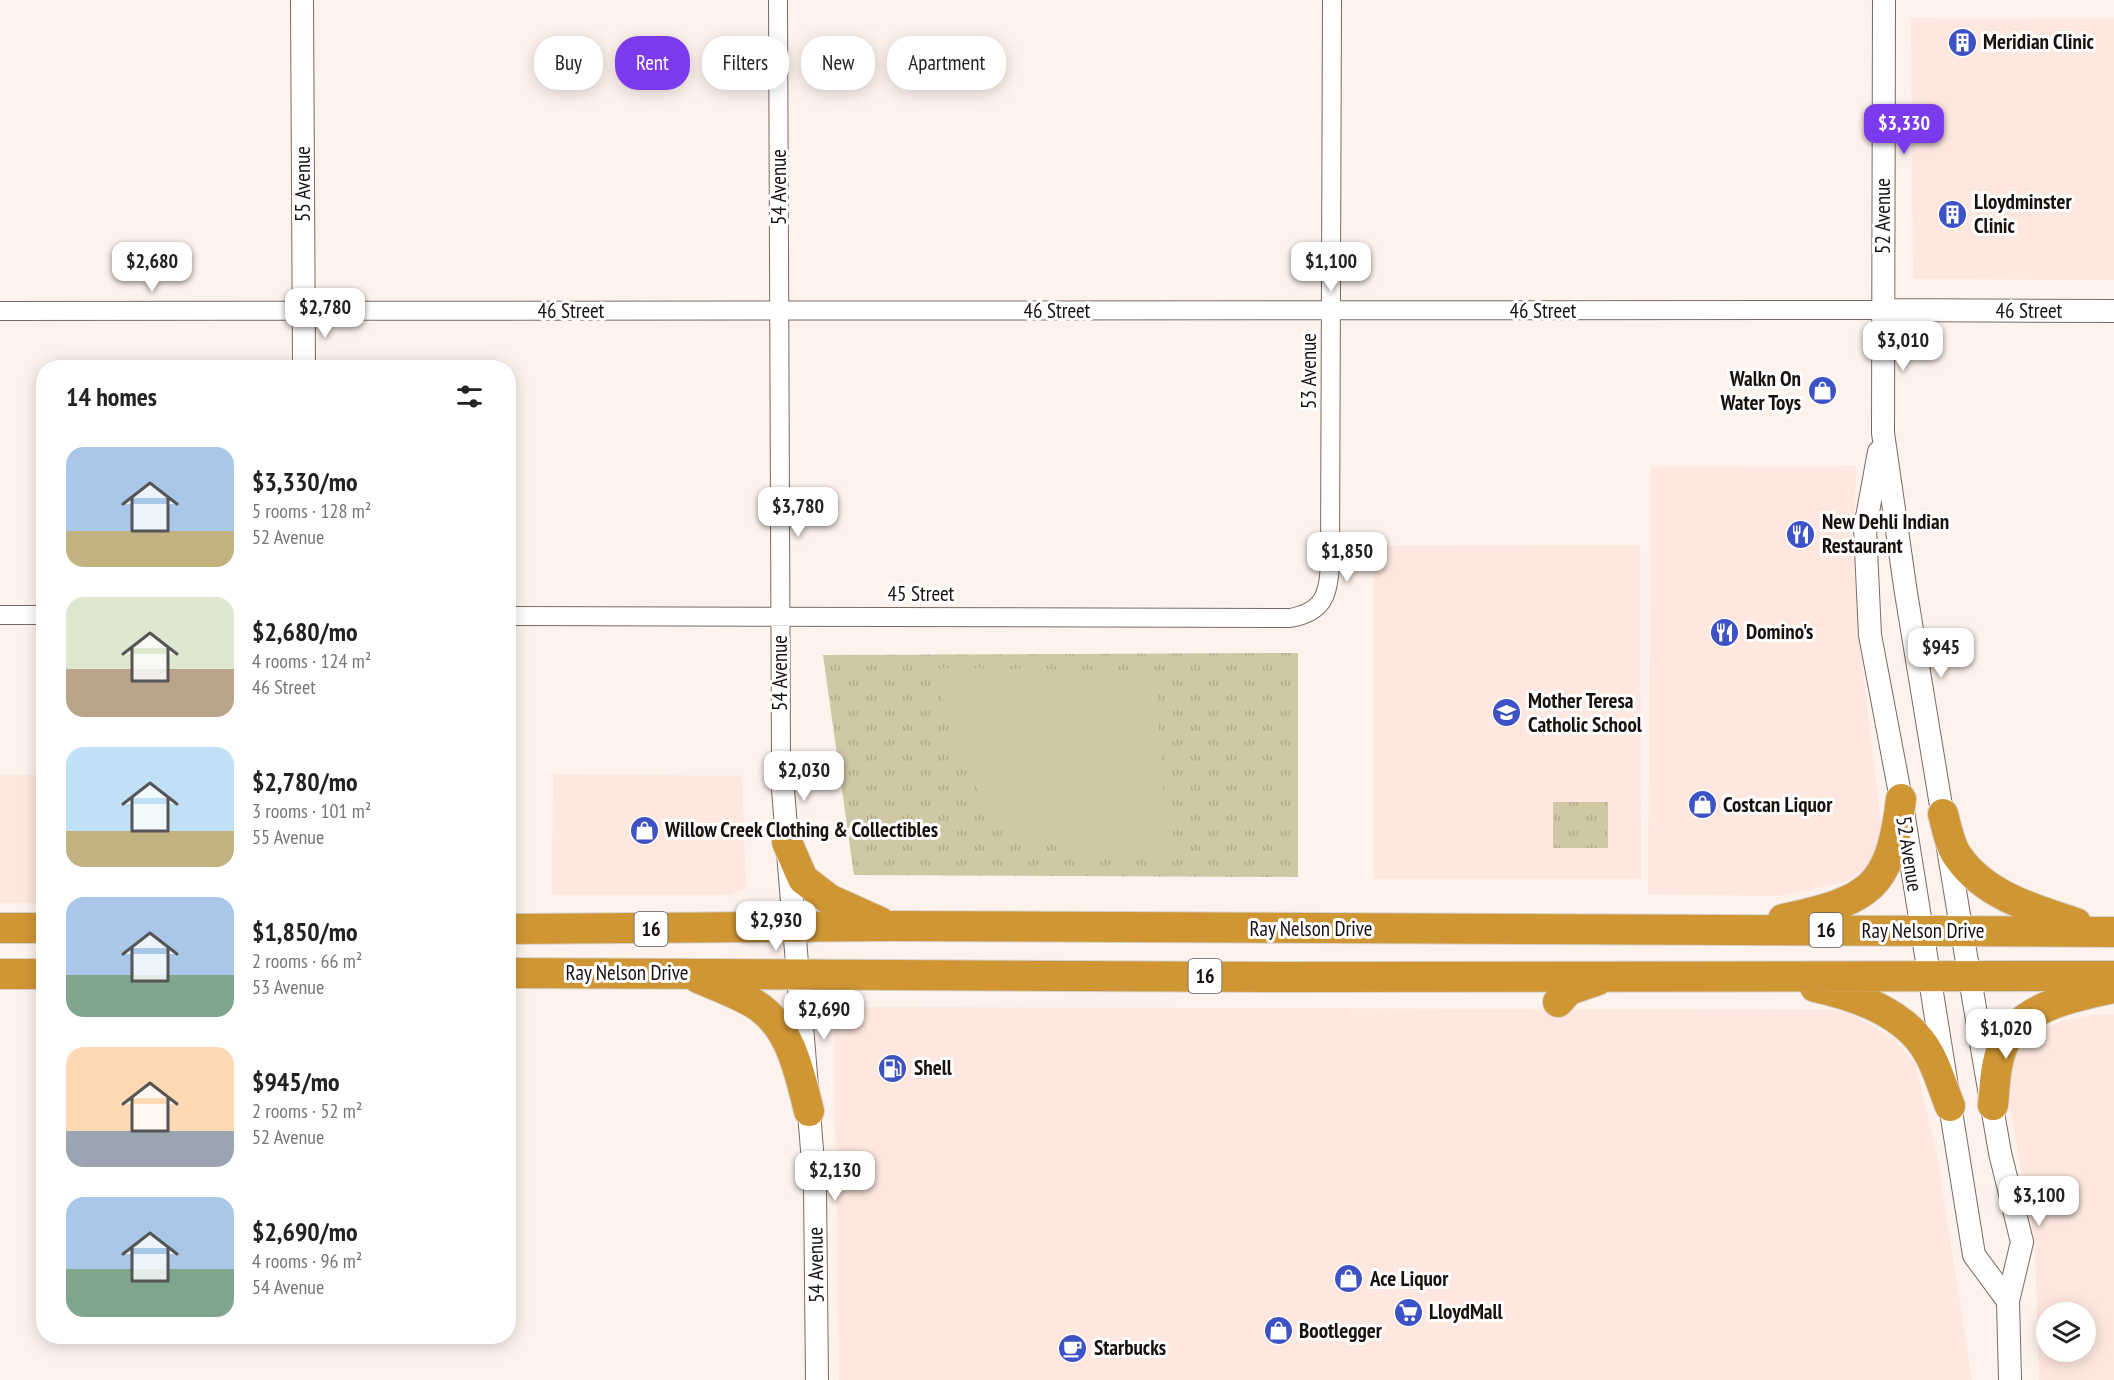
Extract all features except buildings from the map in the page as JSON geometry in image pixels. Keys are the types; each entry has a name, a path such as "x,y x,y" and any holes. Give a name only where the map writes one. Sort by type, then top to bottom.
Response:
{"highway":[{"path":"1730,930 1818,911 1853,898 1868,889 1884,871 1896,838 1901,799"},
{"path":"1943,814 1957,856 1971,873 2014,902 2109,932"},
{"path":"787,842 803,879 829,899 891,926"},
{"name":"Ray Nelson Drive","path":"516,930 891,926 2109,932"},
{"path":"0,928 36,928"},
{"name":"Ray Nelson Drive","path":"516,973 1265,977 2114,976"},
{"path":"687,973 752,1002 774,1019 795,1056 809,1111"},
{"path":"0,974 36,974"},
{"path":"1759,975 1849,994 1892,1016 1918,1037 1929,1054 1950,1106"},
{"path":"1558,1002 1569,990 1612,976"},
{"path":"1993,1105 1996,1067 2002,1047 2018,1024 2036,1012 2062,1002 2114,988"}],"street":[{"name":"55 Avenue","path":"302,0 304,360"},
{"name":"54 Avenue","path":"778,0 781,765 815,1187 817,1380"},
{"name":"53 Avenue","path":"1325,597 1330,562 1332,0"},
{"name":"52 Avenue","path":"1884,0 1883,433 1962,931 2001,1153 2022,1242 2008,1301 2010,1380"},
{"name":"46 Street","path":"0,311 2114,311"},
{"name":"52 Avenue","path":"1883,433 1865,528 1866,596 1870,635 1901,799 1974,1255 2008,1301"},
{"name":"45 Street","path":"516,616 1290,618 1314,610 1325,597"},
{"path":"0,615 36,615"}],"shaded area":[{"path":"1911,18 2114,19 2114,280 1913,279"},
{"path":"1856,466 1854,569 1862,663 1881,824 1877,849 1866,868 1845,882 1779,896 1648,894 1651,467"},
{"name":"Mother Teresa Catholic School","path":"1640,545 1641,879 1374,879 1374,546"},
{"path":"553,774 742,776 746,888 731,895 552,895"},
{"path":"0,775 36,775 36,903 0,903"},
{"path":"858,1007 1845,1010 1895,1039 1915,1063 1937,1155 1972,1380 839,1380 834,1029"},
{"path":"2114,1014 2114,1380 2039,1380 2038,1362 2096,1362 2096,1302 2037,1302 2035,1246 2008,1096 2018,1044 2061,1021"}],"green space":[{"path":"1298,653 1298,877 854,875 823,655"},
{"path":"939,668 1140,670 1156,680 1167,853 1092,852 1026,839 989,808 959,760 942,695"},
{"path":"1553,802 1608,802 1608,848 1553,848"}],"place":[{"name":"Meridian Clinic","path":"1962,42"},
{"name":"Lloydminster Clinic","path":"1953,214"},
{"name":"Walkn On Water Toys","path":"1822,391"},
{"name":"New Dehli Indian Restaurant","path":"1801,534"},
{"name":"Domino's","path":"1725,632"},
{"name":"Mother Teresa Catholic School","path":"1507,713"},
{"name":"Costcan Liquor","path":"1702,805"},
{"name":"Willow Creek Clothing & Collectibles","path":"644,830"},
{"name":"Shell","path":"893,1068"},
{"name":"Ace Liquor","path":"1349,1279"},
{"name":"LloydMall","path":"1408,1312"},
{"name":"Bootlegger","path":"1278,1331"},
{"name":"Starbucks","path":"1073,1348"}]}
